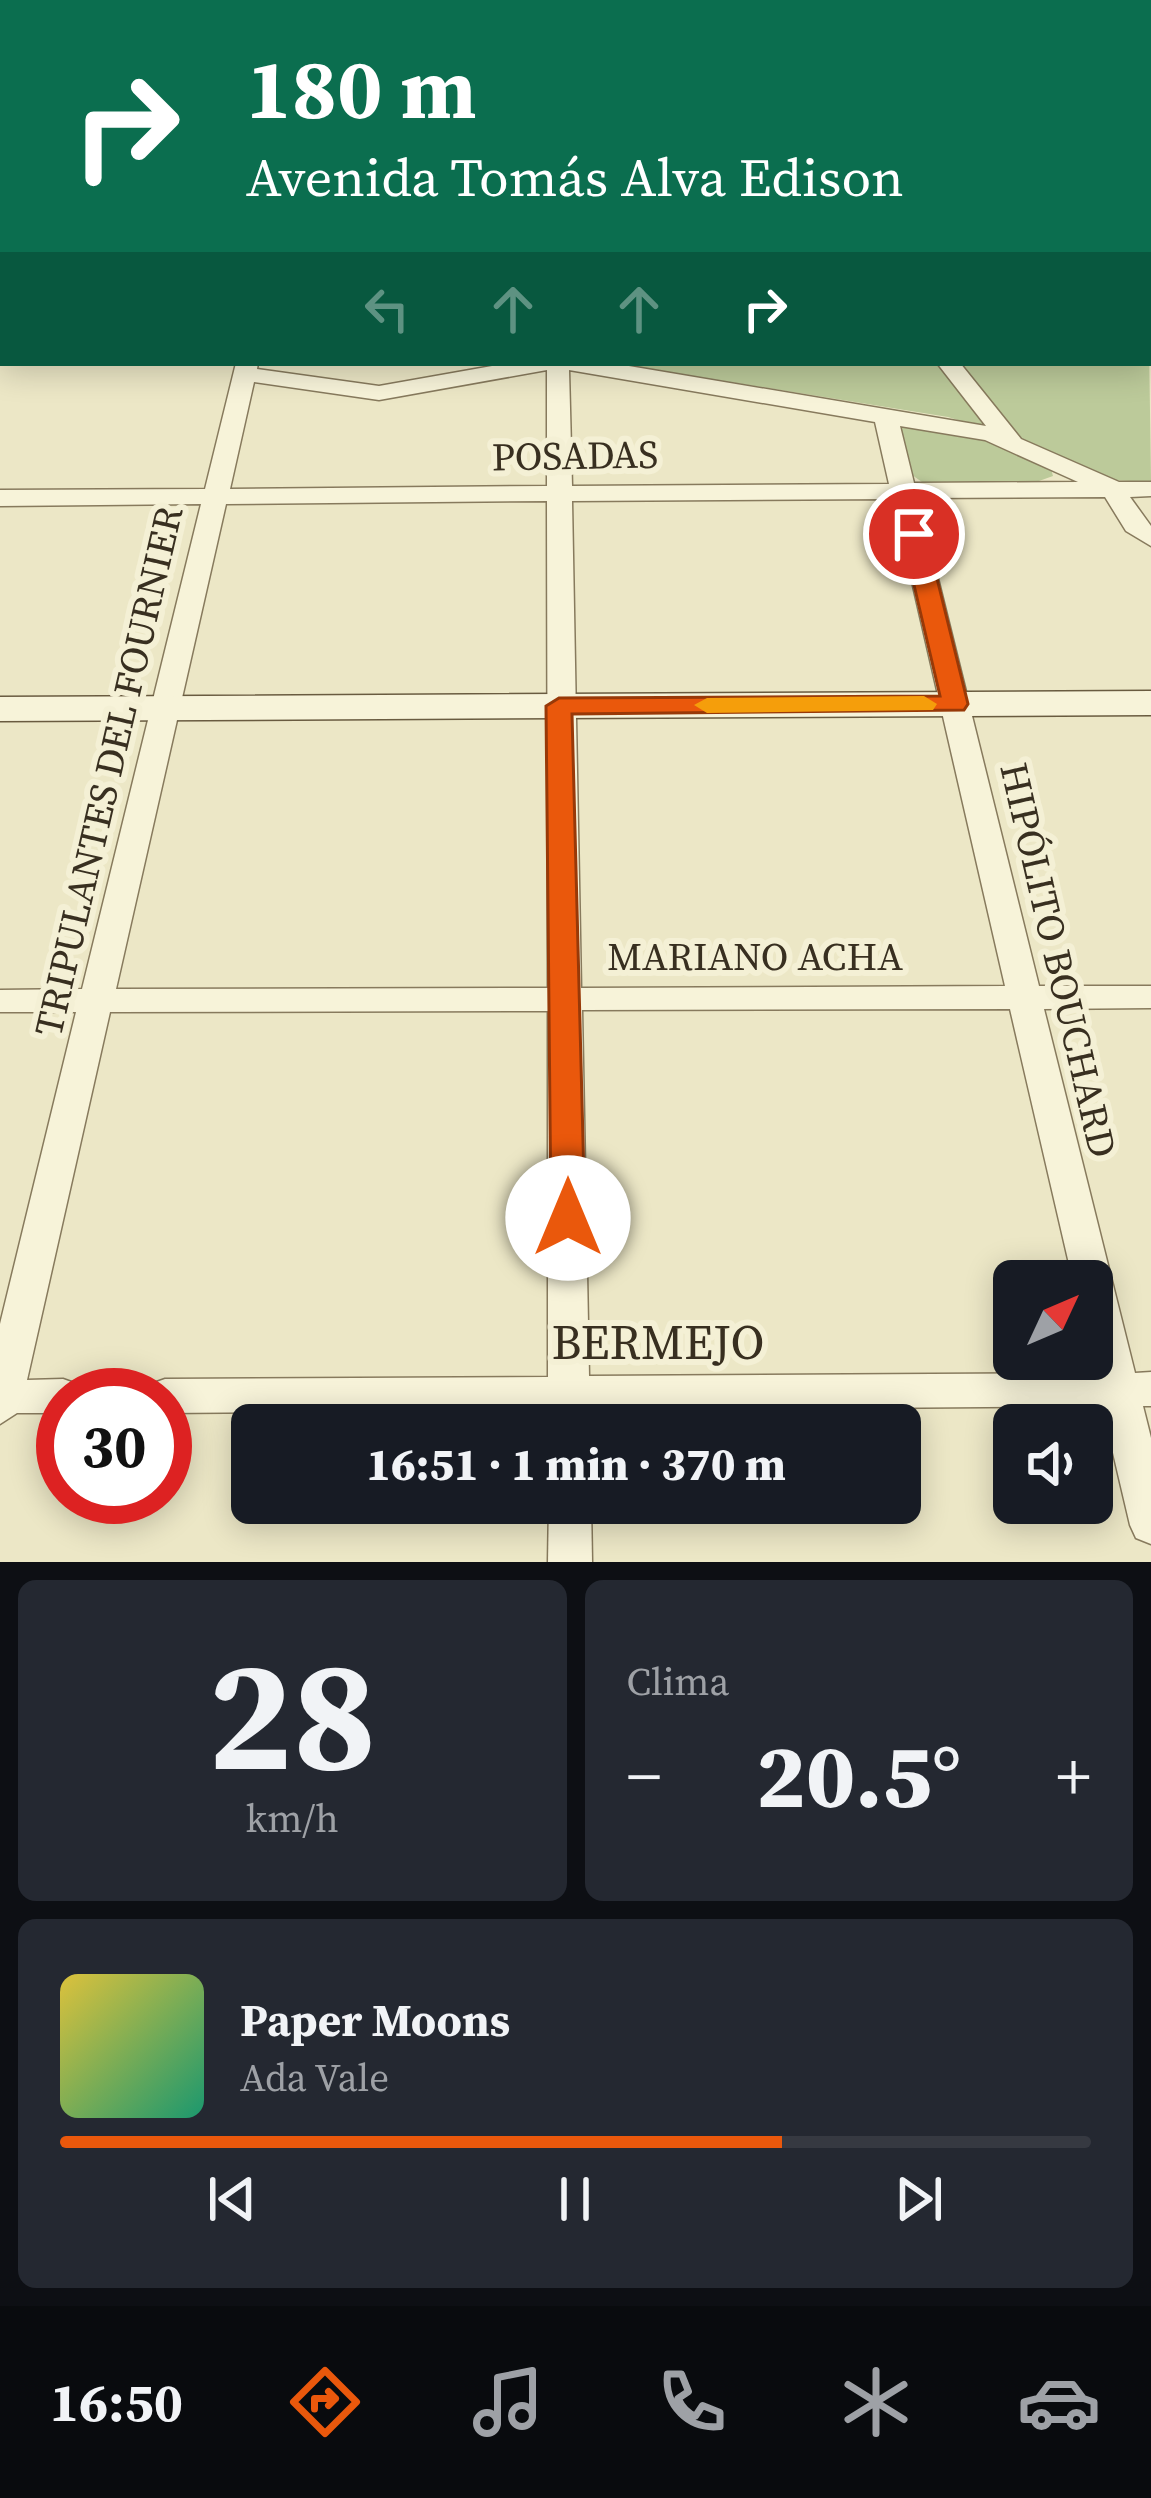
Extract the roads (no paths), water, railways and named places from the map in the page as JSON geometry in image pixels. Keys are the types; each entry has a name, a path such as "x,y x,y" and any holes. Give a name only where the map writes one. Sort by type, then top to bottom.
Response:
{"main road":[{"path":"0,710 1151,703"}],"street":[{"path":"245,368 380,393 531,366"},
{"path":"558,366 569,1404"},
{"path":"589,366 885,413 1011,441 1112,488 1135,526 1151,538"},
{"path":"950,366 1011,441"},
{"name":"TRIPULANTES DEL FOURNIER","path":"1,1400 245,368"},
{"name":"HIPÓLITO BOUCHARD","path":"885,413 1025,998 1135,1389 1151,1525"},
{"name":"POSADAS","path":"0,498 1151,489"},
{"name":"MARIANO ACHA","path":"0,1001 1151,997"},
{"name":"BERMEJO","path":"710,1404 1135,1389"},
{"name":"BERMEJO","path":"192,1397 414,1404"},
{"path":"1,1400 36,1398"},
{"path":"570,1524 570,1562"}]}
